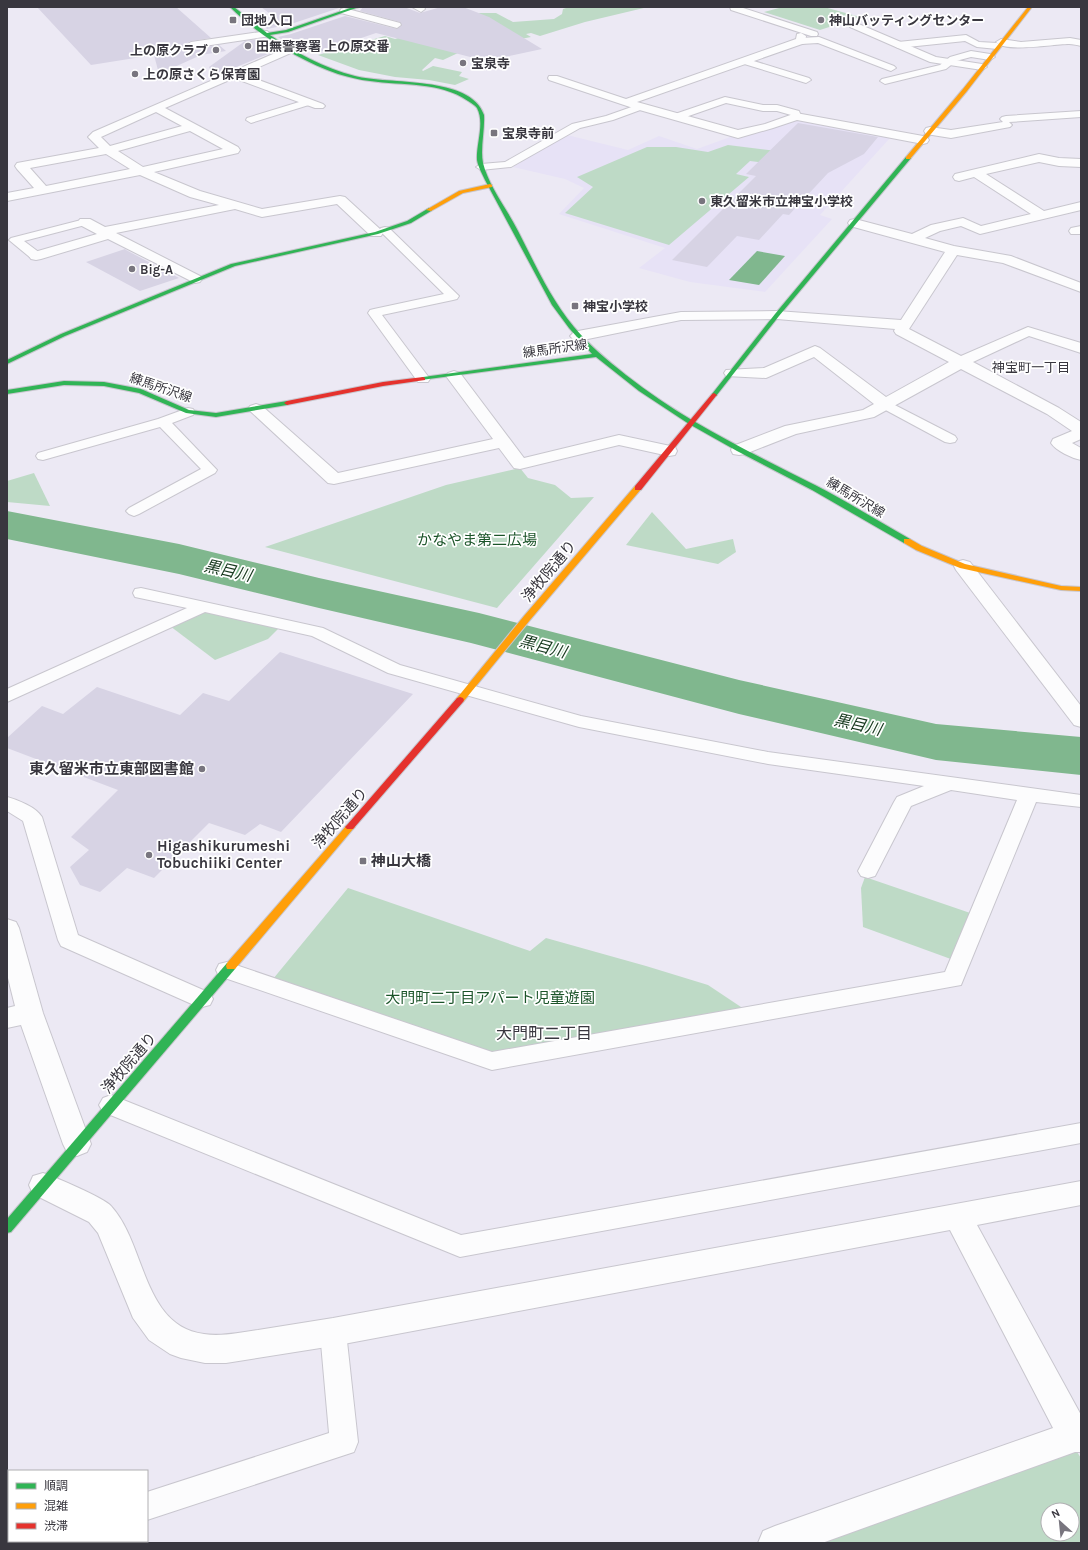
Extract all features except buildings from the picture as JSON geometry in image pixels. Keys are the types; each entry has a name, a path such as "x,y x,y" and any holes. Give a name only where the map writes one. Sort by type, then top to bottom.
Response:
{"street":[{"path":"232,7 289,50 344,74 370,80 435,88 461,95 471,100 482,114 480,155 481,167 490,186 498,197 552,300 578,336 597,355"},
{"path":"268,34 287,31 357,7"},
{"name":"浄牧院通り","path":"7,1228 77,1144 493,661 527,618 669,451 777,315 927,136 1030,7"},
{"path":"854,25 934,60 982,66"},
{"path":"627,102 744,61 801,38"},
{"path":"1000,44 1021,45 1070,42 1081,43"},
{"path":"289,50 156,108 94,137 108,150 141,172 195,194 262,213 340,200 381,231"},
{"path":"233,74 314,104"},
{"path":"553,78 640,107 738,134 769,126 796,116 927,136 951,134 1006,122 1081,114"},
{"path":"7,197 141,172 234,150 156,108"},
{"path":"43,190 21,166 108,150 193,127"},
{"path":"959,177 1039,158 1079,164"},
{"path":"976,173 1041,215"},
{"path":"7,362 63,334 233,265 381,231 409,222 461,192 490,186"},
{"path":"36,256 108,233 237,205"},
{"path":"915,238 936,228 963,222 980,230 1081,206"},
{"path":"85,222 196,279"},
{"path":"855,223 915,238 953,250 1006,259 1081,288"},
{"path":"953,250 901,331 1053,411 1081,430"},
{"path":"578,336 681,316 777,315 906,325"},
{"path":"739,450 791,430 868,414 961,362 1028,331 1081,348"},
{"path":"732,373 766,373 815,351 885,404"},
{"name":"練馬所沢線","path":"7,392 64,383 104,384 140,391 188,412 216,415 256,409 383,384 454,376 597,355 641,390 691,423 739,450 815,488 919,548 963,566 1061,588 1081,589"},
{"path":"454,376 520,464 619,440 669,451"},
{"path":"256,409 334,479 504,442"},
{"path":"1081,433 1059,443 1081,455"},
{"path":"963,566 1081,720"},
{"path":"7,928 19,1015 77,1144"},
{"path":"42,1186 99,1213 110,1226 144,1308 160,1330 181,1344 205,1349 226,1349 333,1332 1081,1193"},
{"path":"775,1543 1078,1436 958,1217"}],"lane":[{"path":"734,8 814,34"},
{"path":"344,11 396,25"},
{"path":"191,46 268,34"},
{"path":"801,38 819,40 891,68"},
{"path":"898,45 966,38 977,44 1000,44"},
{"path":"885,81 943,67 953,59 971,54 990,57"},
{"path":"744,61 806,80"},
{"path":"676,117 726,100 763,108 777,108 795,113 796,116"},
{"path":"251,120 314,104"},
{"path":"481,167 507,165 576,126 609,118 640,107"},
{"path":"36,256 15,240 85,222"},
{"path":"381,231 453,296 374,313 423,380"},
{"path":"885,404 950,439"},
{"path":"43,456 163,422 188,412"},
{"path":"134,511 210,470 163,422"},
{"path":"141,593 317,632 394,669 587,723 768,758 1029,796 1081,801"},
{"path":"7,696 203,606"},
{"path":"868,871 904,802 949,784"},
{"path":"227,970 492,1061 953,980 1029,796"},
{"path":"7,803 32,817 69,940 202,1000"},
{"path":"111,1105 460,1246 1081,1133"},
{"path":"148,1506 344,1442 333,1332"}],"shaded area":[{"name":"東久留米市立神宝小学校","path":"796,119 888,135 890,138 820,215 832,219 765,292 690,282 639,268 665,248 559,214 584,188 565,179 513,167 544,147 567,135 628,150 659,136 697,149 733,136"},
{"path":"757,251 785,256 759,285 729,280"}],"green space":[{"path":"569,7 648,7 585,22 540,36 531,33 526,34 531,37 475,48 458,53 443,60 435,58 422,70 423,71 433,66 462,72 459,76 469,79 455,85 429,80 395,77 359,70 318,55 385,36 395,39 480,13 496,13 513,22 554,19 562,14 563,9"},
{"name":"神山バッティングセンター","path":"783,7 824,7 860,17 820,30 764,12"},
{"path":"728,145 777,151 765,163 750,161 736,174 749,177 669,245 565,213 593,187 577,177 647,147 676,147 708,152"},
{"name":"かなやま第二広場","path":"520,468 528,478 555,485 571,498 594,497 497,608 265,547 446,485"},
{"path":"34,473 50,506 7,502 7,481"},
{"path":"652,512 686,549 733,539 736,552 718,564 626,545"},
{"path":"203,607 283,624 268,639 215,660 166,623"},
{"path":"865,877 979,916 959,962 863,927 861,888"},
{"name":"大門町二丁目アパート児童遊園","path":"348,888 530,951 546,938 708,985 753,1015 492,1061 273,979"},
{"path":"1075,1449 1081,1458 1081,1543 800,1543"}],"waterway":[{"name":"黒目川","path":"7,525 179,559 319,593 479,629 739,697 936,742 1081,756"}],"traffic: fast":[{"path":"232,7 261,30 290,50 306,59 339,73 357,78 434,86 463,95 476,104 482,115 480,160 487,180 508,216 547,293 571,327 597,355"},
{"path":"267,34 287,31 357,7"},
{"path":"714,395 777,315 908,158"},
{"path":"7,362 63,335 233,265 376,233 409,222 429,210"},
{"path":"423,379 597,355 641,390 691,423 739,450 815,488 907,541"},
{"path":"7,392 64,383 104,384 141,391 188,412 216,415 287,403"},
{"path":"7,1228 231,966"}],"traffic: slow":[{"path":"908,158 965,90 1030,7"},
{"path":"429,210 461,192 490,186"},
{"path":"460,700 527,618 638,488"},
{"path":"907,541 919,548 963,566 1061,588 1081,589"},
{"path":"231,966 350,827"}],"traffic: jam":[{"path":"287,403 383,384 423,379"},
{"path":"638,488 714,395"},
{"path":"350,827 460,700"}],"place":[{"name":"団地入口","path":"233,20"},
{"name":"神山バッティングセンター","path":"821,20"},
{"name":"田無警察署 上の原交番","path":"248,46"},
{"name":"上の原クラブ","path":"216,50"},
{"name":"宝泉寺","path":"463,63"},
{"name":"上の原さくら保育園","path":"135,74"},
{"name":"宝泉寺前","path":"494,133"},
{"name":"東久留米市立神宝小学校","path":"702,201"},
{"name":"Big-A","path":"132,269"},
{"name":"神宝小学校","path":"575,306"},
{"name":"東久留米市立東部図書館","path":"202,769"},
{"name":"Higashikurumeshi Tobuchiiki Center","path":"149,855"},
{"name":"神山大橋","path":"363,861"}],"district":[{"name":"神宝町一丁目","path":"1031,367"},
{"name":"大門町二丁目","path":"544,1033"}]}
